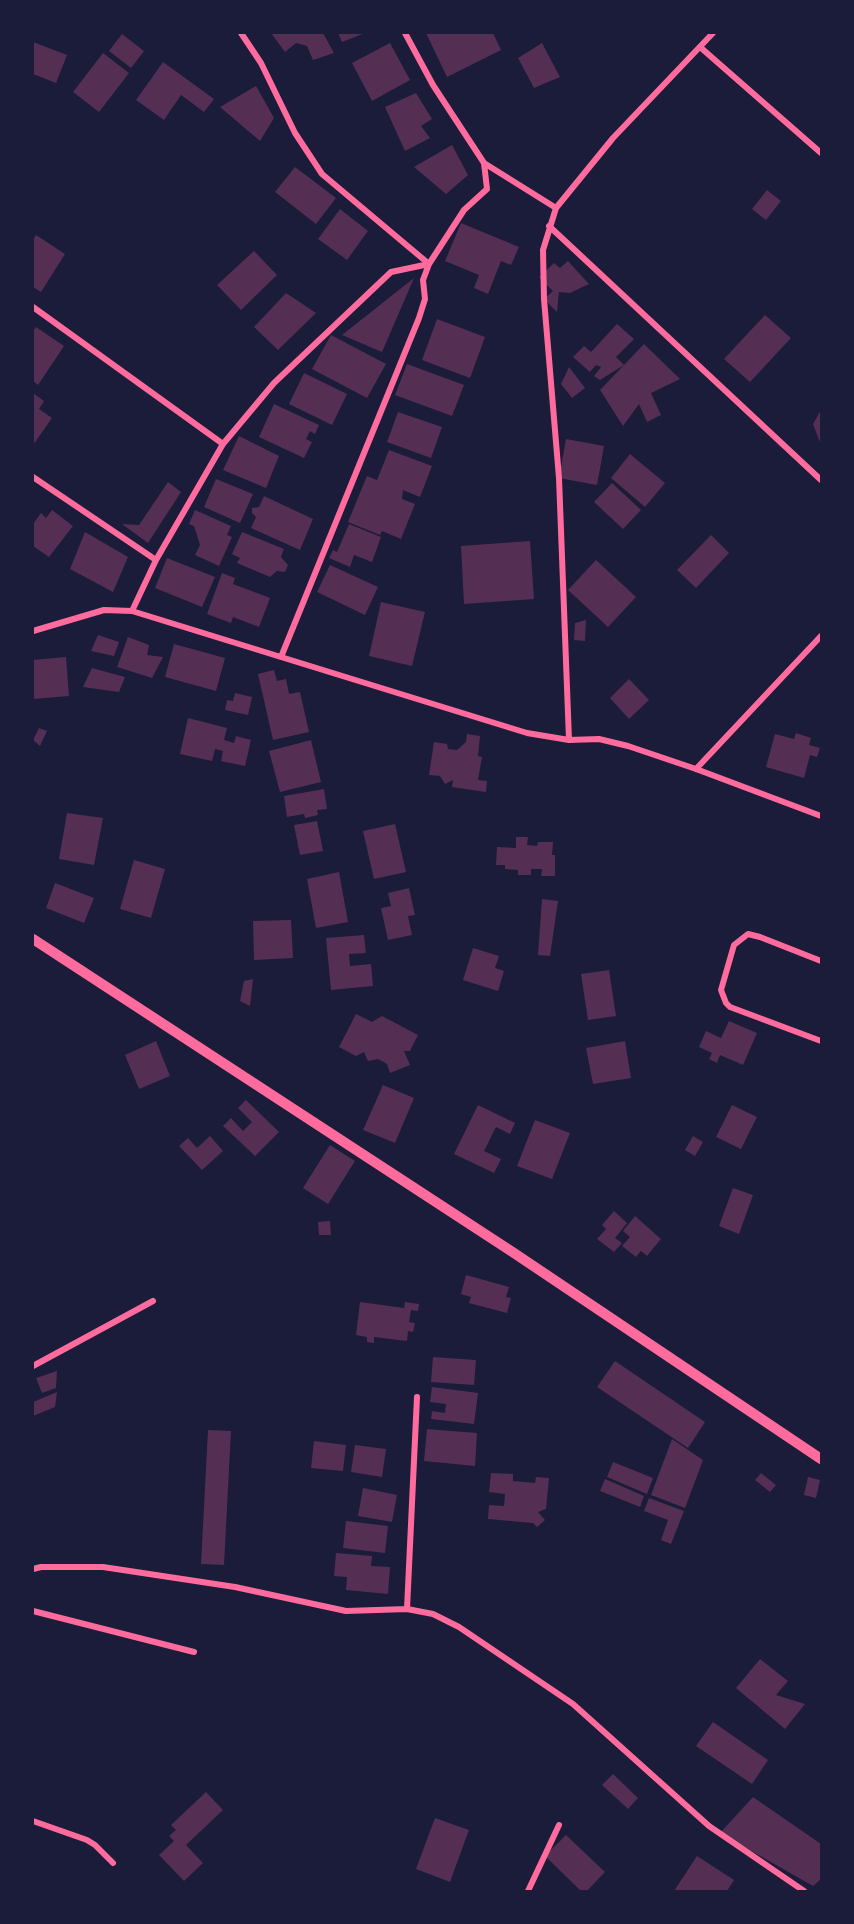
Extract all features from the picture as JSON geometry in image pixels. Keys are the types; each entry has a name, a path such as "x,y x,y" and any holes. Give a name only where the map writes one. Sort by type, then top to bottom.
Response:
{"main road":[{"path":"33,939 514,1253 821,1459"}],"street":[{"path":"241,33 261,63 296,133 322,174 429,264"},
{"path":"405,33 433,85 484,162 556,208"},
{"path":"569,740 559,478 544,299 543,250 556,208 613,138 713,33"},
{"path":"700,47 821,153"},
{"path":"281,657 419,318 425,299 423,280 429,264 464,210 487,189 484,162"},
{"path":"549,226 821,480"},
{"path":"132,611 156,560 223,444 274,383 391,272 429,264"},
{"path":"33,307 223,444"},
{"path":"33,477 156,560"},
{"path":"33,631 104,610 132,611 516,730 569,740 599,740 619,744 696,769 821,816"},
{"path":"696,769 821,636"},
{"path":"821,961 748,934 734,945 721,990 730,1007 821,1041"},
{"path":"33,1365 153,1300"},
{"path":"407,1609 417,1397"},
{"path":"33,1569 103,1567 235,1587 305,1604 346,1611 407,1609 425,1611 444,1618 561,1694 709,1826 804,1891"},
{"path":"33,1611 194,1652"},
{"path":"33,1821 87,1840 113,1863"},
{"path":"528,1891 559,1825"}],"building":[{"path":"271,33 323,33 334,53 313,60 307,46 296,43 285,52"},
{"path":"338,33 365,33 342,42"},
{"path":"426,33 493,33 501,50 447,77"},
{"path":"122,34 144,51 131,68 109,51"},
{"path":"33,42 67,55 56,83 33,74"},
{"path":"390,43 410,80 372,101 352,63"},
{"path":"542,43 560,77 534,88 518,58"},
{"path":"103,53 129,73 99,112 73,92"},
{"path":"163,62 214,99 204,112 181,95 164,120 136,100"},
{"path":"256,86 274,118 260,141 220,107"},
{"path":"416,93 432,119 421,126 430,138 405,151 385,107"},
{"path":"452,145 468,175 446,194 414,167"},
{"path":"295,167 336,198 316,224 275,192"},
{"path":"767,190 781,201 766,220 752,209"},
{"path":"340,209 368,231 347,260 318,239"},
{"path":"461,223 519,247 511,265 501,261 488,294 474,288 479,275 445,261"},
{"path":"36,235 65,254 41,292 33,287 33,240"},
{"path":"254,251 277,275 241,310 217,285"},
{"path":"568,261 589,284 570,293 559,292 557,312 544,299 553,291 539,277 554,263 560,268"},
{"path":"414,278 382,352 342,335"},
{"path":"286,293 316,313 278,350 254,327"},
{"path":"765,315 791,338 750,382 724,359"},
{"path":"437,319 485,337 470,378 422,360"},
{"path":"617,324 634,339 616,357 624,365 600,380 594,376 601,367 596,365 590,372 573,357 584,346 591,352"},
{"path":"36,327 64,346 38,385 33,381 33,331"},
{"path":"331,335 386,364 367,398 312,369"},
{"path":"644,344 680,379 651,393 661,415 647,422 639,404 623,426 600,390"},
{"path":"407,364 464,385 452,416 395,395"},
{"path":"569,367 585,388 572,398 561,384"},
{"path":"304,373 347,394 332,425 289,404"},
{"path":"33,393 44,401 39,409 52,418 33,445"},
{"path":"274,404 319,425 315,434 310,431 306,439 312,442 304,458 259,437"},
{"path":"821,410 821,445 813,424"},
{"path":"398,412 442,427 431,458 387,442"},
{"path":"239,436 279,456 266,488 223,470"},
{"path":"566,439 604,446 597,485 559,478"},
{"path":"389,450 432,466 420,497 403,490 402,499 415,504 401,539 382,531 380,535 348,522 367,476 377,480"},
{"path":"630,454 665,483 645,507 611,478"},
{"path":"216,479 253,494 240,523 204,507"},
{"path":"168,482 181,492 148,543 122,524 139,525"},
{"path":"612,483 641,510 623,529 594,502"},
{"path":"264,496 313,519 300,550 251,528 256,517 252,513 252,508 259,507"},
{"path":"52,510 73,526 49,557 33,546 33,524 41,513 46,518"},
{"path":"195,510 231,526 227,535 232,537 219,566 195,555 200,545 194,526 189,524"},
{"path":"349,524 381,537 372,562 354,555 350,567 329,558 333,550 337,552"},
{"path":"85,532 128,557 113,592 70,569"},
{"path":"242,532 284,549 281,557 288,565 285,572 277,571 270,577 237,563 240,558 232,554"},
{"path":"711,535 729,553 696,588 677,570"},
{"path":"530,541 534,599 464,604 461,546"},
{"path":"167,558 215,577 202,607 155,588"},
{"path":"596,560 636,597 608,627 568,590"},
{"path":"330,565 378,587 365,615 317,592"},
{"path":"222,573 235,578 233,584 270,598 259,627 233,617 231,623 207,614"},
{"path":"381,602 425,612 412,666 369,656"},
{"path":"586,620 585,641 574,640 575,623"},
{"path":"98,635 119,642 114,656 91,651"},
{"path":"128,637 149,645 147,655 163,657 152,678 117,667"},
{"path":"174,644 225,658 216,691 165,677"},
{"path":"66,657 69,696 33,699 33,660"},
{"path":"92,668 125,677 119,692 83,687"},
{"path":"274,670 277,681 286,679 289,694 300,692 309,732 273,740 258,674"},
{"path":"629,679 649,700 629,719 610,698"},
{"path":"235,693 252,697 248,715 225,710 227,700 233,701"},
{"path":"188,718 227,728 224,740 234,743 236,736 251,740 245,766 221,761 223,751 215,749 212,761 180,754"},
{"path":"39,728 47,731 40,746 33,740"},
{"path":"796,733 811,738 809,745 820,748 817,757 810,755 804,778 766,767 775,734 794,739"},
{"path":"467,734 480,736 478,756 482,757 478,780 487,781 486,792 452,787 453,780 445,784 440,776 429,775 434,742 447,744 448,749 457,750 466,742"},
{"path":"311,740 321,782 280,792 269,751"},
{"path":"324,789 327,809 317,810 318,815 305,818 304,814 287,817 284,796"},
{"path":"67,813 103,818 94,865 59,859"},
{"path":"317,821 323,851 300,855 294,825"},
{"path":"395,824 406,872 374,879 363,831"},
{"path":"516,837 528,837 527,845 537,846 538,842 553,842 555,876 541,876 542,869 531,869 531,875 518,875 518,870 505,869 505,865 496,865 497,847 516,848"},
{"path":"134,860 165,869 151,918 120,909"},
{"path":"339,872 348,922 316,928 307,879"},
{"path":"55,883 94,898 84,923 46,908"},
{"path":"409,888 415,915 408,916 412,935 388,940 381,908 391,906 388,893"},
{"path":"542,899 558,901 550,956 538,955"},
{"path":"291,920 293,958 254,960 253,921"},
{"path":"364,935 366,953 349,954 350,966 371,964 373,986 331,990 326,938"},
{"path":"473,948 499,956 495,968 504,971 498,991 463,980"},
{"path":"609,970 616,1016 588,1020 581,974"},
{"path":"253,979 250,1006 240,1001 244,981"},
{"path":"356,1014 372,1022 382,1016 418,1035 410,1051 404,1051 410,1065 390,1073 387,1064 378,1059 368,1061 364,1052 356,1056 339,1047"},
{"path":"729,1021 757,1033 743,1065 720,1055 717,1063 709,1059 712,1053 699,1047 706,1031 721,1038"},
{"path":"156,1041 170,1076 139,1089 125,1055"},
{"path":"625,1041 631,1078 593,1084 586,1048"},
{"path":"383,1085 414,1098 395,1143 363,1130"},
{"path":"246,1100 279,1132 255,1156 223,1126 231,1118 243,1131 252,1122 238,1108"},
{"path":"478,1105 515,1123 510,1134 496,1127 484,1151 501,1159 494,1173 454,1154"},
{"path":"732,1105 757,1117 741,1149 716,1137"},
{"path":"535,1120 570,1133 552,1179 517,1166"},
{"path":"210,1136 223,1151 202,1170 179,1146 188,1138 197,1148"},
{"path":"693,1136 703,1142 695,1156 685,1150"},
{"path":"330,1145 355,1161 328,1204 303,1188"},
{"path":"733,1188 753,1195 739,1234 719,1226"},
{"path":"614,1211 627,1223 615,1238 622,1243 614,1252 597,1239 606,1229 602,1225"},
{"path":"635,1216 661,1239 647,1256 641,1251 636,1257 622,1246 630,1237 623,1231"},
{"path":"330,1221 331,1235 319,1235 318,1222"},
{"path":"466,1275 509,1287 506,1297 511,1298 507,1313 469,1303 471,1297 461,1294"},
{"path":"360,1302 404,1308 405,1302 419,1304 418,1311 411,1310 409,1322 415,1323 413,1332 408,1331 407,1341 374,1337 374,1343 367,1342 367,1337 356,1335"},
{"path":"433,1357 476,1360 474,1385 431,1382"},
{"path":"615,1361 705,1422 688,1448 597,1387"},
{"path":"57,1371 56,1388 42,1393 36,1378"},
{"path":"432,1387 478,1393 474,1424 431,1419 432,1411 445,1413 446,1404 430,1402"},
{"path":"57,1392 55,1407 33,1416 33,1402"},
{"path":"427,1429 477,1433 475,1466 424,1461"},
{"path":"208,1430 231,1431 224,1565 201,1564"},
{"path":"672,1439 703,1460 685,1508 651,1495"},
{"path":"314,1441 346,1445 343,1471 311,1468"},
{"path":"355,1445 386,1449 382,1477 351,1472"},
{"path":"613,1462 653,1478 647,1494 607,1477"},
{"path":"491,1473 513,1474 513,1481 535,1483 536,1477 549,1478 546,1509 538,1512 545,1520 537,1527 533,1523 488,1519 489,1505 504,1506 505,1494 489,1492"},
{"path":"761,1473 776,1485 770,1492 755,1480"},
{"path":"808,1477 820,1480 816,1498 804,1495"},
{"path":"605,1479 644,1496 640,1507 600,1491"},
{"path":"363,1488 397,1495 392,1522 358,1516"},
{"path":"649,1498 684,1511 671,1544 661,1540 668,1520 644,1511"},
{"path":"346,1521 388,1526 385,1553 343,1548"},
{"path":"336,1553 372,1556 371,1566 390,1567 388,1594 346,1590 347,1577 334,1576"},
{"path":"760,1659 788,1681 776,1695 805,1704 785,1729 736,1688"},
{"path":"713,1722 768,1760 752,1784 696,1746"},
{"path":"613,1774 638,1798 628,1809 602,1785"},
{"path":"206,1792 223,1810 186,1845 203,1863 184,1881 159,1855 174,1841 169,1836 176,1830 171,1825"},
{"path":"753,1797 821,1844 821,1879 813,1886 720,1833"},
{"path":"435,1818 469,1830 450,1882 416,1869"},
{"path":"566,1835 605,1872 587,1891 581,1891 545,1856"},
{"path":"697,1856 734,1880 727,1891 674,1891"}]}
